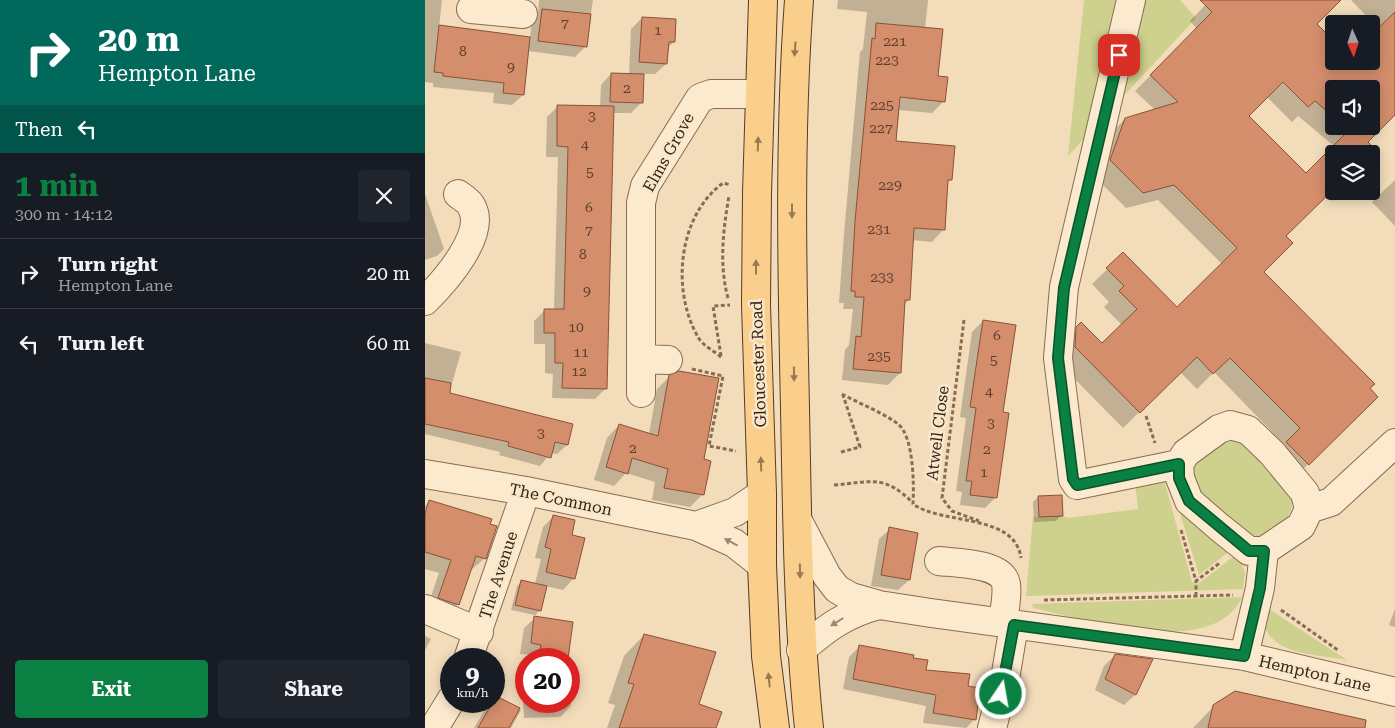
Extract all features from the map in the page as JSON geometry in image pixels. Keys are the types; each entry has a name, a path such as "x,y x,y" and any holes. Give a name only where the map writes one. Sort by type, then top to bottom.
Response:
{"main road":[{"name":"Gloucester Road","path":"763,0 759,94 756,305 762,494 762,565 767,656 775,728"},
{"path":"799,0 792,93 793,326 801,650 809,728"}],"street":[{"path":"1131,0 1064,288 1058,358 1073,479 1077,485 1179,464"},
{"name":"Elms Grove","path":"641,393 655,359 640,232 641,203 645,186 701,98 711,94 759,94"},
{"path":"425,301 443,282 468,247 475,221 471,205 458,194"},
{"path":"1230,424 1249,430 1272,453 1305,493 1309,509 1301,526 1264,551 1249,551 1189,501 1179,478 1179,464 1186,453 1219,429 1230,424"},
{"path":"1309,509 1331,502 1395,443"},
{"name":"The Common","path":"425,474 526,491 696,526 735,543 762,565"},
{"name":"The Avenue","path":"472,648 526,491"},
{"path":"696,526 735,512 762,494"},
{"name":"Hempton Lane","path":"798,521 827,576 837,589 851,597 879,605 1244,656 1395,692"},
{"path":"1244,656 1258,594 1264,551"},
{"path":"939,561 993,568 1004,577 1009,624 1005,679 992,728"},
{"name":"Hempton Lane","path":"801,650 827,628 854,612 879,605"},
{"path":"425,609 479,632"},
{"path":"434,728 443,713"}],"path":[{"path":"730,305 713,306 721,357 698,338 684,300 682,262 692,222 710,193 723,184 732,184 722,245 724,283 732,312"},
{"name":"Atwell Close","path":"964,320 942,498 952,511 985,524"},
{"path":"655,359 667,364 723,376 709,446 737,451"},
{"path":"841,452 860,447 842,394 900,425 909,447 914,472 913,504"},
{"path":"735,460 737,442"},
{"path":"834,485 883,482 898,487 913,504 932,513 985,524 1015,541 1021,556 1020,565"},
{"path":"1196,581 1196,596"},
{"path":"1035,600 1258,594 1347,656"}],"green space":[{"path":"1084,0 1180,0 1196,18 1068,156"},
{"path":"1230,436 1247,441 1291,490 1292,507 1286,521 1264,537 1249,537 1196,496 1189,468"},
{"path":"1163,476 1192,582 1198,584 1238,553 1245,573 1243,589 1026,596 1033,517 1063,516 1068,518 1138,509 1135,481"},
{"path":"1171,484 1236,546 1199,575"},
{"path":"1242,597 1227,616 1204,627 1177,632 1146,631 1114,626 1033,608 1032,604"},
{"path":"1261,604 1347,660 1303,653 1277,643 1268,634 1263,621"}],"building":[{"path":"1200,0 1341,0 1317,24 1325,32 1325,70 1380,70 1380,26 1395,12 1395,115 1380,130 1380,80 1325,80 1325,109 1315,101 1308,107 1283,82 1249,116 1306,173 1325,154 1325,198 1286,236 1293,243 1264,272 1375,384 1370,388 1378,397 1309,465 1286,442 1300,428 1230,358 1213,374 1197,357 1140,413 1075,347 1076,327 1081,322 1102,343 1137,309 1119,291 1124,286 1106,268 1123,252 1177,307 1237,248 1174,185 1143,193 1110,160 1125,118 1178,102 1150,75 1212,12"},
{"path":"542,9 591,14 587,47 538,41"},
{"path":"642,17 676,19 675,42 669,42 667,64 639,62"},
{"path":"876,23 943,29 938,76 948,77 945,102 900,97 896,141 955,146 952,180 948,180 945,230 914,228 910,300 905,300 901,373 853,369 856,336 861,337 864,297 855,297 855,291 851,291 855,221 872,38 875,39"},
{"path":"439,25 530,37 524,95 503,93 504,83 443,76 443,73 434,72"},
{"path":"611,73 644,74 643,103 610,102"},
{"path":"557,105 614,106 607,389 562,388 563,363 555,363 555,333 544,333 544,309 564,309 568,147 557,146"},
{"path":"1344,135 1375,135 1368,142 1371,145 1334,145"},
{"path":"983,320 1016,325 1003,412 1009,413 997,498 970,495 972,481 966,481 976,408 970,407"},
{"path":"679,371 719,378 704,459 711,461 704,495 664,488 668,469 632,458 628,474 606,467 619,424 658,436 669,375"},
{"path":"425,378 451,383 450,393 573,424 568,445 555,442 551,458 508,446 509,442 425,424"},
{"path":"1062,495 1063,516 1039,517 1038,496"},
{"path":"429,500 492,519 490,524 497,526 486,559 476,556 459,605 438,598 451,560 425,552 425,514"},
{"path":"553,515 575,520 572,535 585,538 575,579 546,572 551,549 545,547"},
{"path":"889,527 918,533 910,580 881,575"},
{"path":"521,580 547,586 541,611 515,605"},
{"path":"534,616 573,622 569,648 541,648 541,645 531,643"},
{"path":"644,634 716,652 699,704 722,712 716,728 619,728 634,684 628,683"},
{"path":"859,645 914,655 913,658 928,660 926,670 970,674 968,686 980,688 976,720 933,713 936,695 853,679"},
{"path":"1115,654 1153,659 1136,695 1105,679"},
{"path":"1235,691 1366,720 1365,728 1208,728 1213,705"},
{"path":"505,700 515,706 515,713 517,713 509,728 478,728 486,713 505,713"}],"route":[{"path":"1001,694 1014,625 1244,656 1260,588 1264,551 1249,551 1189,501 1179,478 1179,464 1077,485 1073,479 1058,358 1064,288 1119,55"}]}
